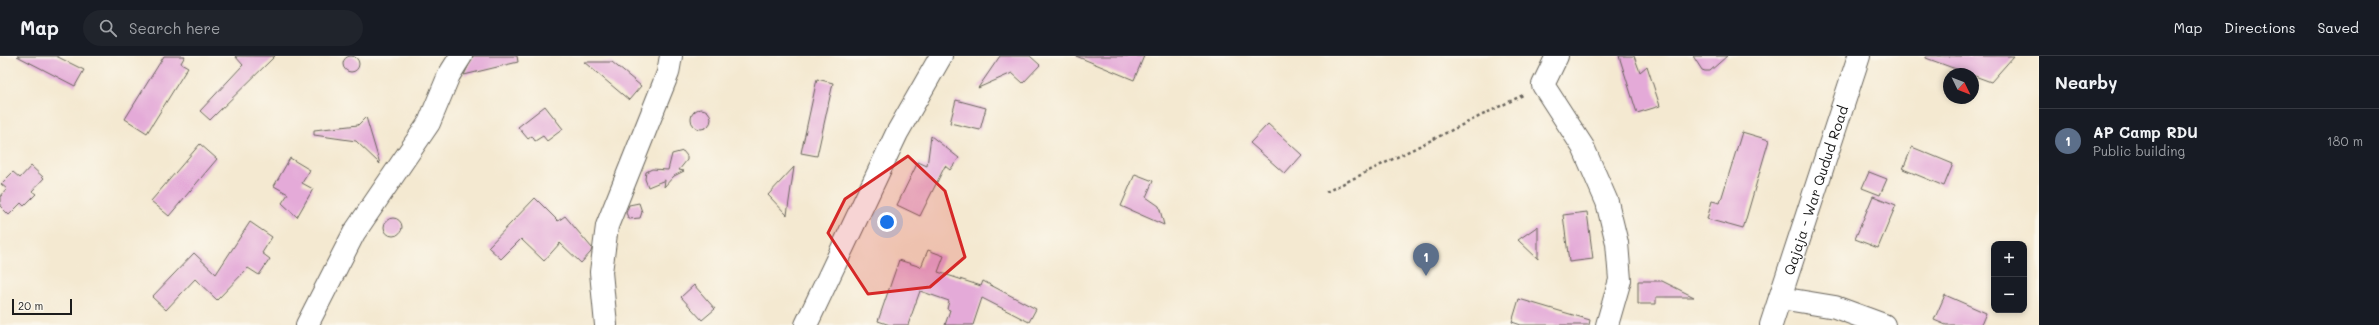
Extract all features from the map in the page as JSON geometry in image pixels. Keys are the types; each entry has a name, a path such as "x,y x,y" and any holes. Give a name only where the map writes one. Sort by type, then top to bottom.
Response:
{"street":[{"path":"307,325 354,233 429,123 449,76 461,56"},
{"path":"606,325 601,272 607,226 668,73 671,56"},
{"path":"806,325 897,133 941,56"},
{"path":"1557,56 1543,85 1582,147 1607,202 1617,243 1620,280 1607,325"},
{"name":"Qajaja - War Qudud Road","path":"1771,325 1859,56"},
{"path":"1780,298 1835,308 1884,325"}],"path":[{"path":"1326,192 1543,85"}],"highlighted area":[{"path":"908,156 945,191 965,257 930,287 868,294 828,233 845,199"}],"building":[{"path":"17,56 56,56 84,70 75,86"},
{"path":"164,56 185,56 181,63 188,67 147,133 125,119"},
{"path":"235,56 275,56 210,120 200,111 243,65"},
{"path":"351,56 357,58 359,64 357,70 351,72 345,70 343,64 345,58"},
{"path":"473,56 517,56 518,62 464,75"},
{"path":"1000,56 1030,56 1040,65 1023,83 1012,73 978,88"},
{"path":"1076,56 1144,56 1134,80"},
{"path":"1619,56 1634,56 1640,72 1647,66 1660,106 1637,113"},
{"path":"1693,56 1727,56 1710,71 1705,71 1702,70"},
{"path":"1926,56 2014,56 1991,82 1979,78 1979,68 1953,68 1926,58"},
{"path":"584,62 612,62 641,86 629,100"},
{"path":"817,79 833,83 817,156 801,153"},
{"path":"956,100 986,108 980,130 950,123"},
{"path":"545,106 563,129 547,141 543,136 535,141 532,136 528,139 518,127"},
{"path":"701,109 708,112 711,119 708,126 701,129 694,126 691,119 694,112"},
{"path":"366,117 380,164 356,141 314,135 314,130 358,125"},
{"path":"1268,124 1302,155 1285,174 1250,143"},
{"path":"1742,132 1769,140 1743,229 1707,219 1712,201 1720,203"},
{"path":"931,136 959,158 950,170 945,166 920,216 897,205 918,162 927,166"},
{"path":"200,144 217,159 169,216 151,201"},
{"path":"1912,147 1953,164 1944,186 1903,169"},
{"path":"683,151 687,156 687,160 679,170 684,171 674,176 664,187 665,180 648,187 645,179 646,172 652,169 668,170 672,154"},
{"path":"290,158 310,170 302,183 313,189 297,217 282,203 288,194 274,186"},
{"path":"31,166 44,178 32,191 36,194 24,206 21,203 9,215 0,206 0,197 7,189 1,184 13,172 20,178"},
{"path":"794,167 787,215 768,195"},
{"path":"1869,172 1887,179 1880,195 1862,188"},
{"path":"1135,174 1153,181 1146,197 1159,206 1164,225 1121,206"},
{"path":"1873,196 1896,205 1878,248 1855,239"},
{"path":"535,198 558,221 565,216 592,248 591,252 581,263 560,243 544,261 521,239 501,259 488,247"},
{"path":"639,203 642,212 640,218 629,219 626,213 629,205"},
{"path":"1587,212 1593,259 1569,262 1563,215"},
{"path":"393,218 399,221 402,227 399,233 393,236 387,233 384,227 387,221"},
{"path":"250,222 272,237 262,253 270,259 259,275 248,268 217,300 195,279 166,310 152,297 194,253 216,274"},
{"path":"1538,226 1538,259 1518,240"},
{"path":"928,250 944,256 938,272 981,286 983,281 1036,309 1029,322 982,298 973,325 945,325 950,310 947,309 949,301 920,291 908,325 890,325 878,321 899,260 921,267"},
{"path":"1638,281 1662,281 1694,297 1656,297 1656,304 1638,304"},
{"path":"694,285 715,309 702,320 681,297"},
{"path":"1945,295 1986,313 1981,325 1946,325 1934,320"},
{"path":"1519,299 1590,320 1589,325 1521,325 1512,322"}],"place":[{"name":"AP Camp RDU","path":"1426,276"}]}
